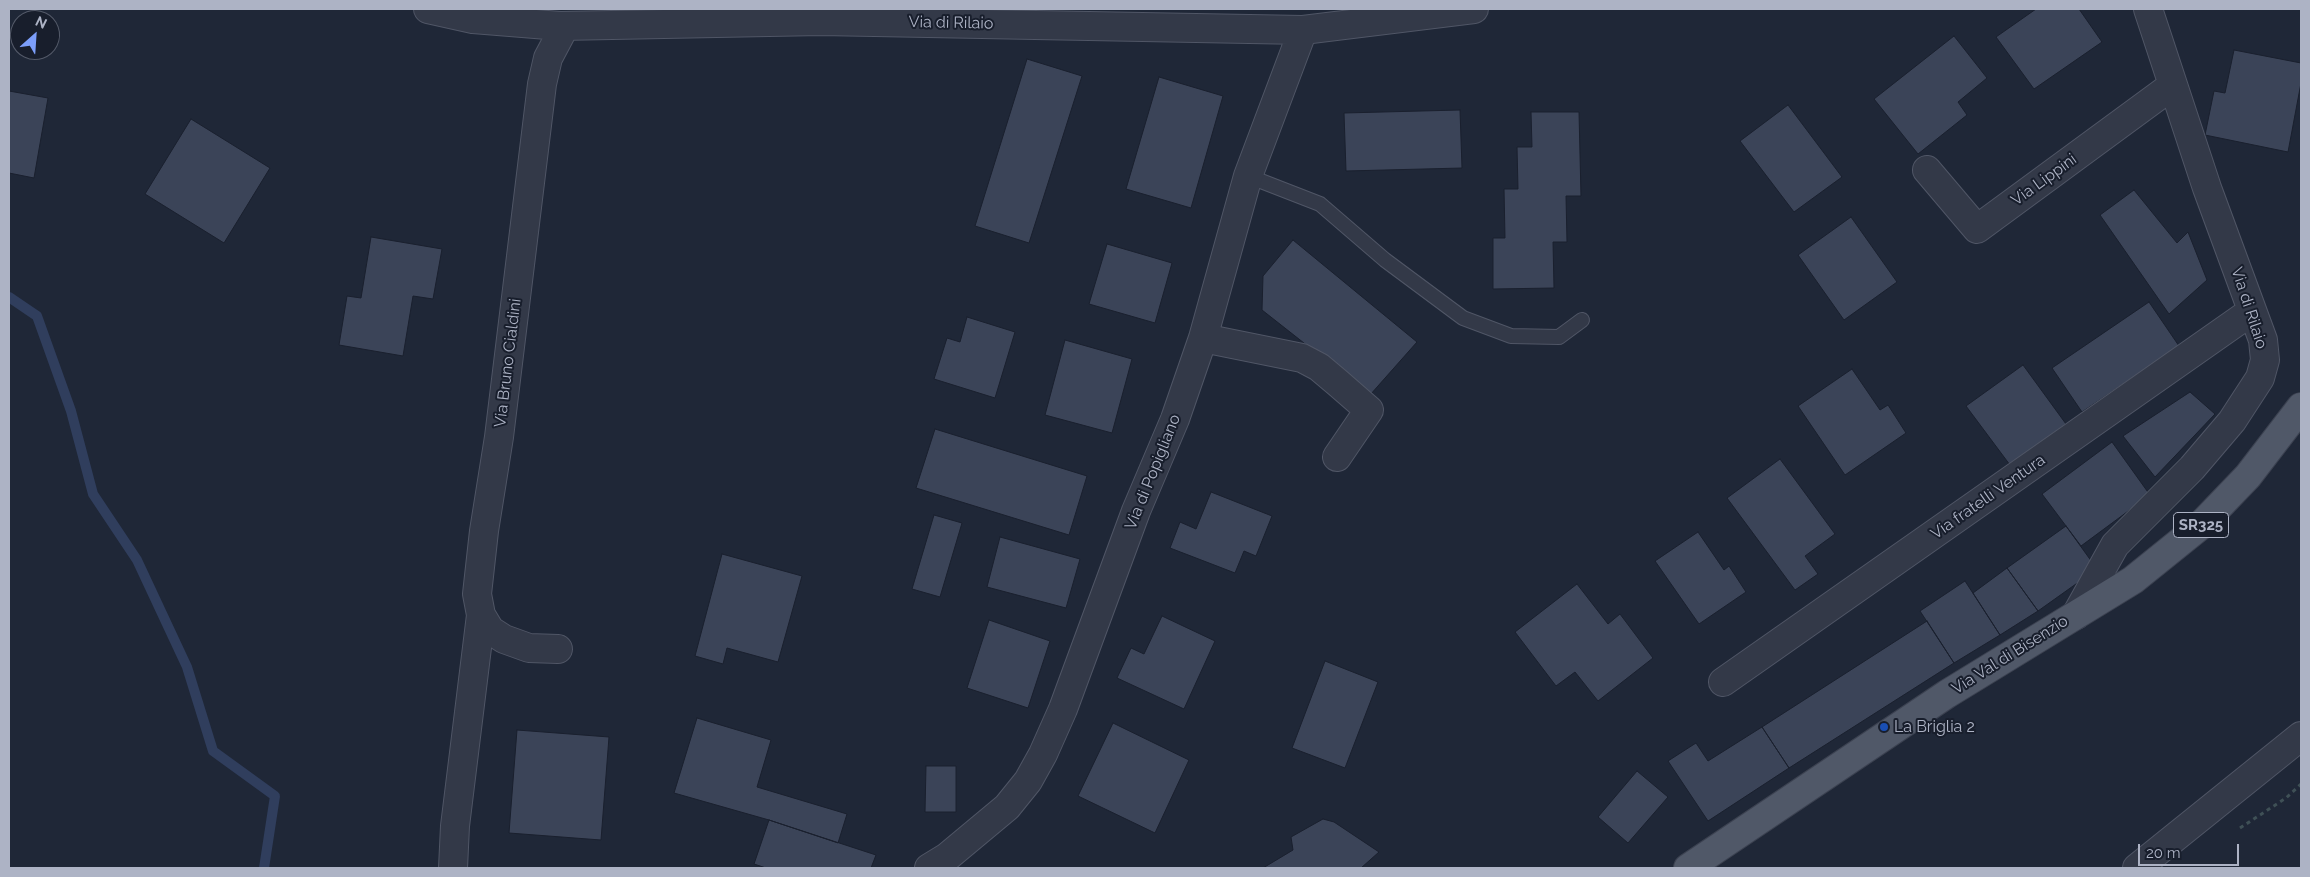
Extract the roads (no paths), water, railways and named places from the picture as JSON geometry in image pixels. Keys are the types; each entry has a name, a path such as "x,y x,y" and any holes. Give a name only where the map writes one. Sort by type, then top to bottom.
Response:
{"main road":[{"name":"Via Val di Bisenzio","path":"1688,868 1947,694 2133,580 2200,526 2248,476 2301,407"}],"street":[{"name":"Via di Rilaio","path":"428,9 473,19 566,26 821,21 1303,30 1474,9"},
{"name":"Via di Rilaio","path":"2076,615 2115,545 2192,468 2232,422 2260,378 2265,360 2263,340 2207,188 2148,9"},
{"name":"Via Bruno Cialdini","path":"453,868 456,816 481,615 477,594 484,532 499,437 542,84 548,58 566,26"},
{"name":"Via di Popigliano","path":"929,868 947,857 1007,807 1028,780 1043,754 1063,709 1136,511 1175,419 1203,338 1248,176 1303,30"},
{"name":"Via Lippini","path":"1927,170 1977,229 2173,85"},
{"name":"Via fratelli Ventura","path":"1723,682 2252,311"},
{"path":"1203,338 1302,358 1319,367 1369,410 1337,457"},
{"path":"481,615 490,630 504,639 529,648 558,649"},
{"path":"2137,868 2301,736"}],"lane":[{"path":"1248,176 1320,204 1386,260 1462,318 1511,336 1559,337 1582,320"}],"waterway":[{"path":"9,297 37,316 71,411 93,494 137,560 187,667 213,751 275,796 264,868"}],"place":[{"name":"La Briglia 2","path":"1884,727"}]}
